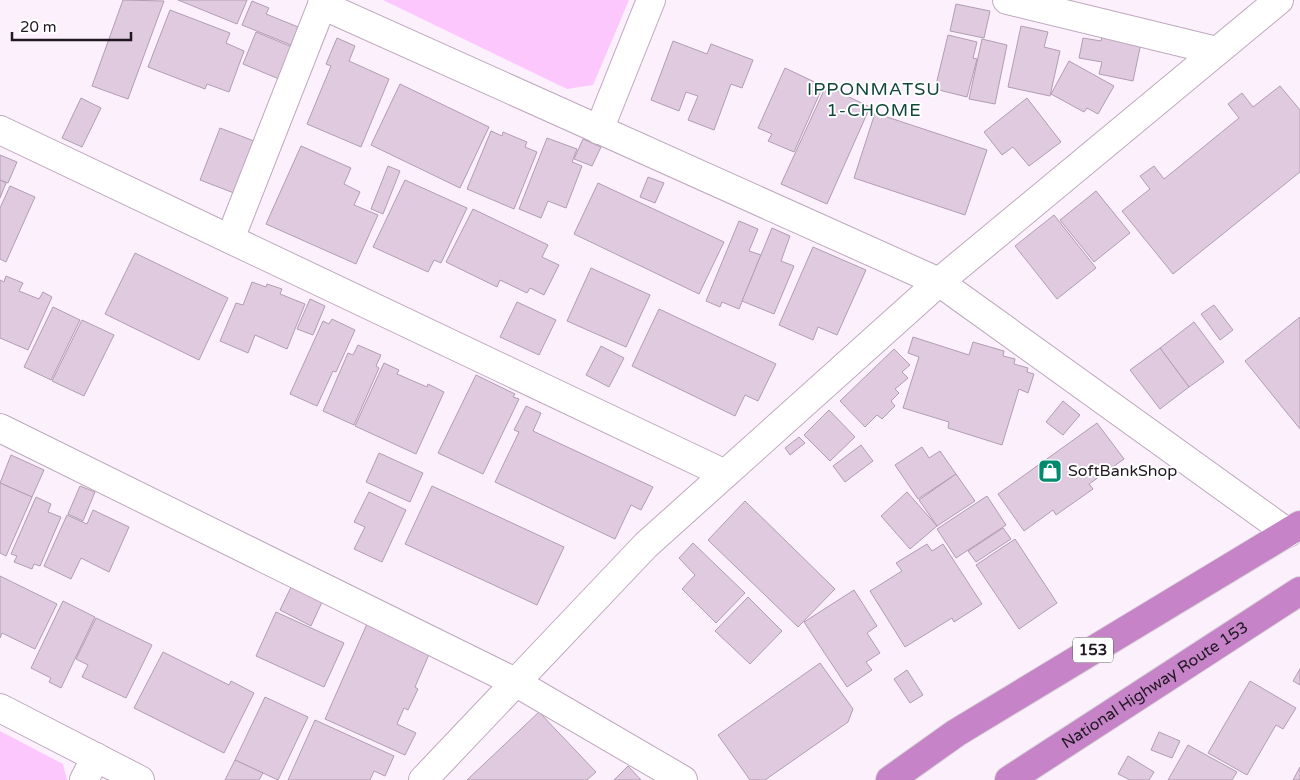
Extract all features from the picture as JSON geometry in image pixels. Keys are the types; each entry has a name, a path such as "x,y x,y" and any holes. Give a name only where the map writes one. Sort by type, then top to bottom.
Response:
{"highway":[{"name":"153","path":"890,780 956,733 1294,529"},
{"name":"National Highway Route 153","path":"1009,780 1300,591"}],"street":[{"path":"599,130 651,0"},
{"path":"1008,0 1217,51"},
{"path":"423,780 646,545 938,282 1279,0"},
{"path":"230,240 323,3 599,130 938,282 1294,529"},
{"path":"0,130 725,474"},
{"path":"0,428 516,682 683,780"},
{"path":"0,708 90,769 140,780"}],"shaded area":[{"path":"383,0 629,0 593,85 567,89"},
{"path":"0,731 63,764 67,780 0,780"}],"building":[{"path":"123,0 164,1 128,99 92,86"},
{"path":"178,0 247,0 237,24"},
{"path":"252,1 269,8 266,14 298,27 291,45 242,25"},
{"path":"956,4 990,11 984,38 950,31"},
{"path":"170,10 230,33 226,43 244,51 229,92 207,84 205,89 148,67"},
{"path":"1021,26 1048,32 1044,47 1060,51 1050,96 1008,87"},
{"path":"256,32 292,47 279,79 243,64"},
{"path":"948,35 977,42 973,58 977,59 967,97 935,89"},
{"path":"1102,36 1141,43 1133,81 1099,74 1102,62 1079,58 1083,38 1101,41"},
{"path":"337,38 355,46 349,61 389,79 361,147 307,124 331,66 326,64"},
{"path":"982,39 1007,45 995,104 969,99"},
{"path":"673,41 707,54 711,44 753,60 742,88 731,84 714,130 688,120 698,96 686,92 679,111 651,100"},
{"path":"1069,61 1114,86 1098,114 1087,108 1084,112 1051,94"},
{"path":"785,68 823,86 794,152 768,141 772,134 758,128"},
{"path":"400,84 489,127 460,188 371,145"},
{"path":"826,86 870,107 827,204 781,184"},
{"path":"1280,86 1300,110 1300,172 1173,274 1122,211 1150,189 1140,176 1154,166 1164,179 1239,118 1228,104 1242,93 1253,107"},
{"path":"81,98 101,108 82,147 62,138"},
{"path":"1027,98 1061,142 1029,166 1013,147 1002,155 984,132"},
{"path":"875,113 987,150 965,215 854,178"},
{"path":"220,128 254,141 234,193 200,180"},
{"path":"491,131 502,136 503,132 527,142 525,147 537,152 514,209 467,189"},
{"path":"547,138 577,149 572,162 582,166 566,208 548,201 541,218 519,209"},
{"path":"583,139 601,147 592,166 574,159"},
{"path":"301,146 351,168 344,184 360,192 354,205 378,215 356,264 266,224"},
{"path":"0,155 17,162 8,183 0,180"},
{"path":"388,166 400,171 383,214 371,209"},
{"path":"648,177 664,183 655,203 640,197"},
{"path":"0,180 6,183 0,198"},
{"path":"405,180 467,208 441,263 434,260 428,272 373,247"},
{"path":"598,183 724,242 699,294 574,234"},
{"path":"10,186 35,197 6,262 0,259 0,208"},
{"path":"1096,191 1130,233 1094,262 1060,220"},
{"path":"473,209 548,245 542,257 559,265 544,295 530,288 527,293 500,280 497,287 446,262"},
{"path":"1054,215 1096,268 1057,299 1015,246"},
{"path":"739,221 758,229 749,251 761,255 739,309 722,302 720,307 706,301"},
{"path":"772,228 790,236 781,261 794,266 774,314 742,301"},
{"path":"813,247 866,270 837,335 818,327 813,340 779,325"},
{"path":"135,253 228,298 199,360 105,314"},
{"path":"591,268 650,295 626,347 567,321"},
{"path":"6,276 23,283 19,291 39,299 43,292 52,297 28,350 0,338 0,280 4,282"},
{"path":"252,282 266,287 267,284 282,289 280,294 305,304 287,349 255,335 248,353 220,341 236,303 243,305"},
{"path":"310,299 325,306 313,335 297,329"},
{"path":"517,302 556,320 539,355 500,337"},
{"path":"1214,305 1233,330 1220,340 1201,314"},
{"path":"53,307 80,320 51,380 24,367"},
{"path":"659,309 776,364 758,401 745,395 735,416 632,366"},
{"path":"1300,317 1300,429 1245,361"},
{"path":"332,319 355,330 336,372 333,371 317,406 290,394 323,321 329,324"},
{"path":"82,320 114,335 84,396 52,381"},
{"path":"1194,322 1224,362 1189,387 1160,348"},
{"path":"913,337 969,355 973,342 1004,351 1003,356 1015,359 1014,364 1028,368 1027,372 1034,374 1028,393 1019,389 1002,445 948,428 949,422 903,408 919,357 908,353"},
{"path":"358,345 381,355 376,366 379,368 354,425 323,411 348,353 353,355"},
{"path":"601,346 624,358 609,387 586,375"},
{"path":"1160,348 1189,387 1160,409 1130,370"},
{"path":"894,349 910,365 902,372 908,378 895,389 899,393 891,401 895,406 882,419 877,415 865,427 840,401"},
{"path":"384,363 399,370 397,374 427,387 428,384 444,392 416,454 355,426"},
{"path":"476,375 515,394 513,397 519,399 483,474 438,453"},
{"path":"1063,401 1080,415 1063,435 1046,422"},
{"path":"526,406 541,413 533,431 653,487 641,510 631,505 615,539 495,482 519,432 514,430"},
{"path":"829,410 855,437 830,461 804,435"},
{"path":"1097,423 1124,459 1089,484 1093,489 1056,515 1053,510 1024,531 998,494"},
{"path":"799,437 805,443 790,455 785,448"},
{"path":"861,445 873,461 845,482 833,466"},
{"path":"922,447 929,458 940,451 956,474 918,499 895,465"},
{"path":"379,453 423,473 410,502 366,482"},
{"path":"11,455 44,470 32,497 0,483"},
{"path":"956,474 975,501 937,526 919,500"},
{"path":"0,483 32,497 6,556 0,553"},
{"path":"80,486 95,492 83,521 68,514"},
{"path":"432,486 564,547 537,605 405,544"},
{"path":"369,492 406,510 382,562 354,549 365,527 354,522"},
{"path":"907,492 937,526 910,549 881,516"},
{"path":"987,496 1006,525 956,558 937,529"},
{"path":"36,497 51,504 48,512 61,517 40,566 34,564 32,569 14,562 17,556 11,554"},
{"path":"745,501 835,589 798,627 708,540"},
{"path":"93,510 129,527 109,572 81,558 71,579 44,566 67,515 87,524"},
{"path":"1003,528 1011,539 976,562 968,551"},
{"path":"1015,539 1057,603 1019,629 976,565"},
{"path":"693,543 745,593 716,623 682,589 695,575 679,558"},
{"path":"927,544 932,551 943,544 982,604 954,622 952,618 905,647 870,591 902,571 896,563"},
{"path":"0,576 57,604 35,649 2,633 0,638"},
{"path":"292,585 323,600 311,626 280,610"},
{"path":"854,590 877,626 867,633 880,653 866,662 872,670 847,687 804,622"},
{"path":"748,597 782,631 750,664 715,631"},
{"path":"63,601 95,617 61,688 49,682 51,678 31,668"},
{"path":"276,612 344,643 324,687 256,656"},
{"path":"96,618 152,645 126,698 82,677 88,665 76,659"},
{"path":"367,624 430,652 415,687 418,689 408,710 404,708 397,724 416,733 405,755 325,719"},
{"path":"163,652 229,685 231,681 254,693 224,753 134,708"},
{"path":"820,663 853,709 848,722 765,780 750,780 718,735"},
{"path":"1300,669 1300,685 1293,681"},
{"path":"907,670 923,695 910,703 894,679"},
{"path":"1250,681 1296,708 1283,729 1276,725 1247,775 1208,753"},
{"path":"265,697 308,717 278,780 235,760"},
{"path":"539,712 596,772 587,780 467,780"},
{"path":"315,720 394,756 385,776 374,771 370,780 288,780"},
{"path":"1159,732 1180,741 1172,758 1151,750"},
{"path":"1188,745 1237,772 1232,780 1168,780"},
{"path":"1128,756 1154,772 1149,780 1130,780 1118,774"},
{"path":"235,760 263,773 259,780 225,780"},
{"path":"628,766 641,780 614,780"},
{"path":"1300,767 1300,780 1293,780"}],"place":[{"name":"SoftBankShop","path":"1050,471"}],"district":[{"name":"IPPONMATSU 1-CHOME","path":"874,99"}]}
